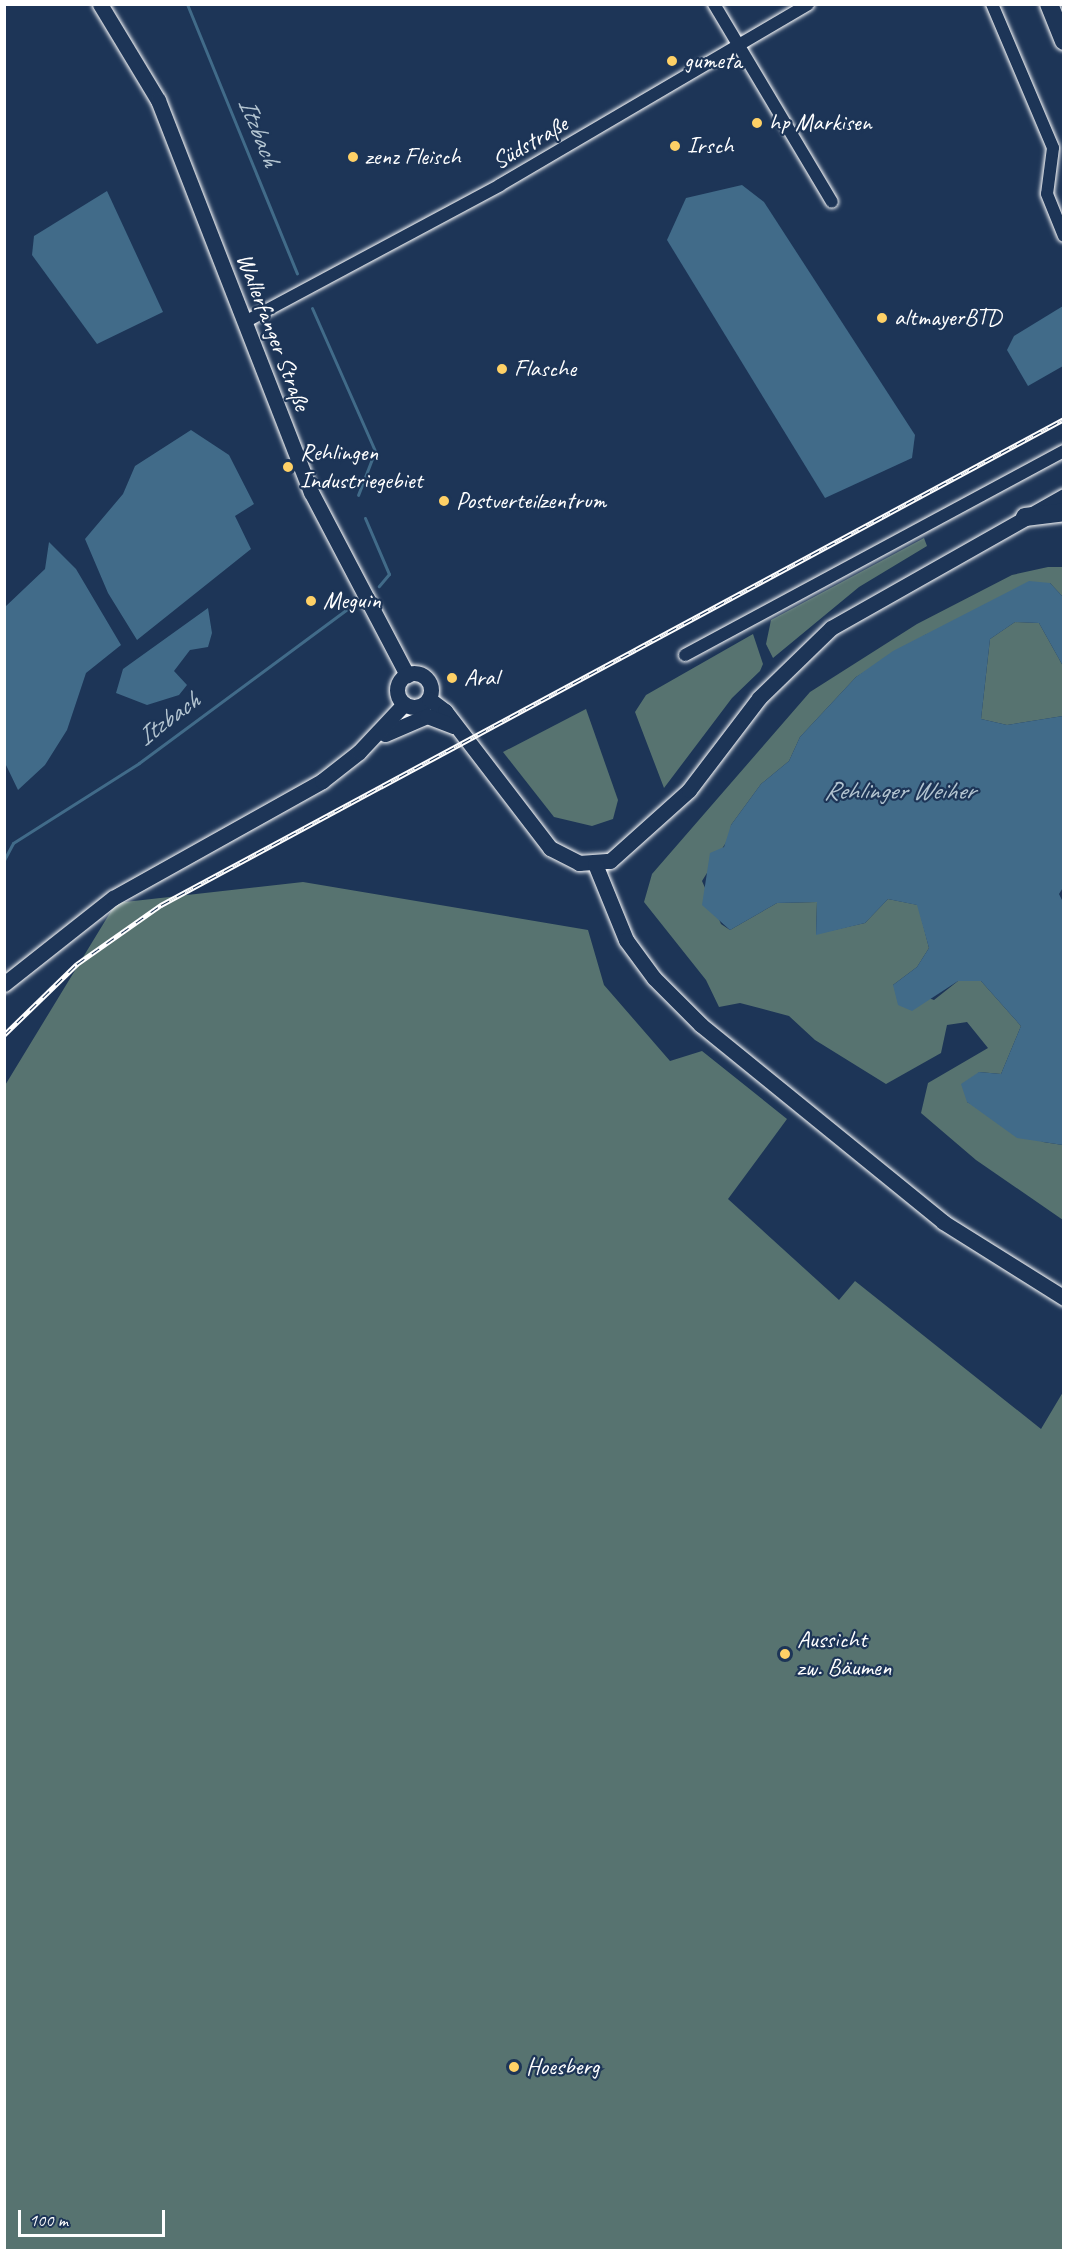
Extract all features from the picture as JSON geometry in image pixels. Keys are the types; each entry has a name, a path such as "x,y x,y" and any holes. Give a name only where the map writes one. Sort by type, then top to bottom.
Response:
{"highway":[{"path":"1049,4 1064,41"},
{"path":"1025,517 1064,512"}],"main road":[{"name":"Wallerfanger Straße","path":"100,4 158,100 325,523 407,675"},
{"path":"429,699 460,732 545,844 560,855 595,864 610,861 647,832 689,790 759,698 831,628 1064,496"},
{"path":"407,675 425,677 431,687 429,699 420,706 404,704 398,688 407,675"},
{"path":"365,746 404,704"},
{"path":"4,984 113,897 291,800 365,746 399,725 427,716 448,721 460,732"},
{"path":"595,864 626,940 654,978 700,1025 943,1222 1064,1298"}],"street":[{"path":"714,4 832,202"},
{"name":"Südstraße","path":"245,322 500,185 808,4"},
{"path":"992,4 1053,148 1052,170 1047,194 1064,236"},
{"path":"685,655 1064,451"}],"green space":[{"path":"924,538 927,546 859,587 773,658 766,644 771,620"},
{"path":"1048,567 1063,567 1063,597 1050,583 925,635 856,677 800,737 789,761 761,784 731,825 730,836 702,881 721,924 730,930 777,903 817,902 816,934 865,923 888,899 918,905 929,948 917,967 893,985 934,1000 958,981 981,981 1021,1026 1001,1074 979,1072 967,1102 1043,1142 1063,1145 1063,1220 976,1160 921,1113 928,1083 988,1048 967,1022 947,1025 941,1053 886,1084 815,1040 789,1016 740,1003 719,1007 706,980 644,902 652,874 810,692 917,624 1012,575"},
{"path":"1015,622 1039,623 1063,666 1063,716 1007,725 981,719 990,639"},
{"path":"753,634 763,664 760,671 732,698 664,788 635,712 646,695"},
{"path":"586,709 618,800 613,819 592,826 554,817 503,752"},
{"path":"303,882 588,930 604,985 670,1061 702,1051 787,1119 728,1199 839,1300 855,1281 1041,1429 1063,1392 1063,2250 5,2250 4,1087 116,903"}],"water":[{"path":"742,185 764,202 915,435 912,458 825,498 667,240 686,198"},
{"path":"107,191 163,312 97,344 32,255 34,236"},
{"path":"1063,306 1063,366 1028,386 1007,350 1014,336"},
{"path":"191,430 229,455 254,504 235,516 251,549 137,640 108,593 85,539 123,494 135,466"},
{"path":"49,542 76,569 121,645 86,673 67,730 45,765 18,790 5,763 5,607 45,569"},
{"name":"Rehlinger Weiher","path":"1029,581 1050,583 1063,597 1063,666 1039,623 1015,622 990,639 981,719 1007,725 1063,716 1064,886 1059,894 1064,904 1063,1145 1017,1138 967,1102 961,1084 979,1072 1001,1074 1021,1026 981,981 958,981 912,1011 898,1005 893,985 917,967 929,948 917,905 888,899 865,923 816,935 817,902 777,903 730,930 702,905 710,853 724,847 731,825 761,784 789,761 800,737 856,677 893,651"},
{"path":"208,608 212,633 208,647 190,650 174,671 187,685 179,695 147,705 116,693 123,669"}],"waterway":[{"name":"Itzbach","path":"187,4 297,273"},
{"name":"Itzbach","path":"312,308 375,451 358,495"},
{"name":"Itzbach","path":"365,518 389,574 379,586"},
{"name":"Itzbach","path":"4,860 13,843 139,763 354,604"}],"railway":[{"path":"4,1035 77,964 161,905 1064,419"}],"place":[{"name":"gumeta","path":"672,61"},
{"name":"hp Markisen","path":"757,123"},
{"name":"Irsch","path":"675,146"},
{"name":"zenz Fleisch","path":"353,157"},
{"name":"altmayerBTD","path":"882,318"},
{"name":"Flasche","path":"502,369"},
{"name":"Rehlingen Industriegebiet","path":"288,467"},
{"name":"Postverteilzentrum","path":"444,501"},
{"name":"Meguin","path":"311,601"},
{"name":"Aral","path":"452,678"},
{"name":"Aussicht zw. Bäumen","path":"785,1654"},
{"name":"Hoesberg","path":"514,2067"}]}
